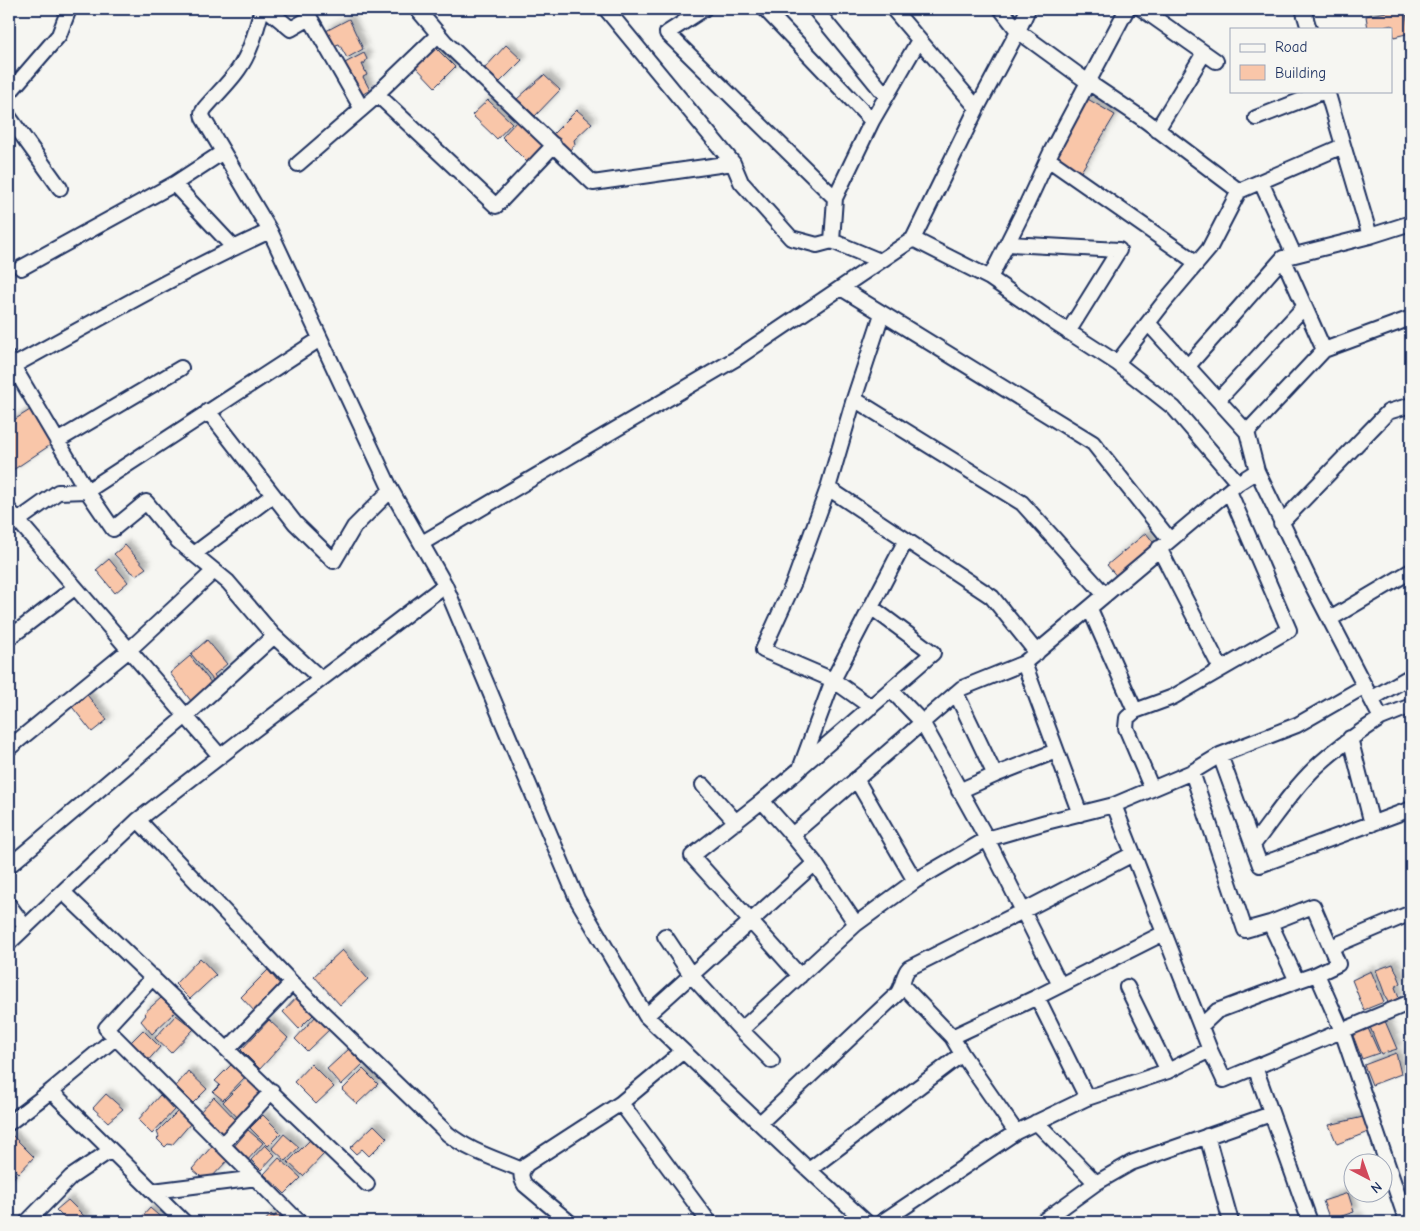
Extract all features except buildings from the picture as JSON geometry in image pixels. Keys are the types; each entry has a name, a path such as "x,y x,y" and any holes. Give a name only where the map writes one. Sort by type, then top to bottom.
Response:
{"street":[{"path":"9,93 59,35 69,9"},
{"path":"362,109 310,18 291,29 267,9 238,70 202,113 203,118 270,231 391,490 445,585 577,899 646,1016 682,1052 866,1222"},
{"path":"417,9 438,35 593,183 733,163"},
{"path":"606,9 733,163 741,182 791,238 816,245 832,241 880,261"},
{"path":"704,9 667,33 835,198"},
{"path":"765,9 872,121"},
{"path":"815,9 886,96"},
{"path":"893,9 977,108"},
{"path":"1001,9 1018,31 1239,191"},
{"path":"422,543 737,358 913,240 977,108 1028,9"},
{"path":"990,278 1048,158 1127,9"},
{"path":"1142,9 1216,61"},
{"path":"1303,9 1309,28"},
{"path":"298,164 379,94 380,90 438,35"},
{"path":"832,241 835,198 872,121 919,40"},
{"path":"1157,130 1204,53"},
{"path":"1256,118 1323,92"},
{"path":"1326,92 1370,236"},
{"path":"379,94 496,206 554,145"},
{"path":"9,117 60,188"},
{"path":"1117,363 1209,249 1239,191 1343,146"},
{"path":"21,268 174,184 223,152"},
{"path":"1048,158 1197,263"},
{"path":"1260,182 1304,306 1324,350"},
{"path":"174,184 234,248"},
{"path":"1188,366 1288,257 1370,236 1411,223"},
{"path":"270,231 11,363 87,491 113,529 146,502 178,541 228,582 274,636 322,679"},
{"path":"913,240 990,278 1117,363 1174,408 1233,487 1289,630 1173,697 1135,711 1127,718 1126,728 1152,789"},
{"path":"1008,244 1118,250 1068,332"},
{"path":"841,288 1093,443 1165,544 1221,669"},
{"path":"1218,400 1304,306"},
{"path":"871,707 833,680 762,650 794,582 828,488 854,399 882,314"},
{"path":"1247,432 1324,350 1411,318"},
{"path":"1148,323 1247,432 1257,471 1380,718"},
{"path":"13,524 58,492 87,491 320,339"},
{"path":"57,441 181,368"},
{"path":"854,399 1022,503 1105,595"},
{"path":"1282,522 1388,412 1411,405"},
{"path":"208,411 295,523 334,561 354,527 391,490"},
{"path":"792,835 962,688 1024,664 1233,487 1257,471"},
{"path":"828,488 992,597 1037,653"},
{"path":"194,554 274,495"},
{"path":"9,510 13,524 74,587 220,756"},
{"path":"800,768 833,680 906,540"},
{"path":"9,748 129,650 214,571"},
{"path":"1330,619 1411,571"},
{"path":"9,942 26,928 138,820 445,585"},
{"path":"9,638 74,587"},
{"path":"800,976 692,856 762,801 933,653 871,607"},
{"path":"1090,609 1135,711"},
{"path":"9,866 186,716 274,636"},
{"path":"1024,664 1080,814"},
{"path":"1372,699 1411,676"},
{"path":"741,1030 856,924 915,881 987,839 1114,805 1192,772 1220,755 1298,725 1364,686"},
{"path":"891,690 922,722 987,839 1060,985"},
{"path":"956,693 995,775"},
{"path":"1253,845 1310,774 1350,738 1380,718 1411,706"},
{"path":"1350,738 1372,824"},
{"path":"959,791 1056,750"},
{"path":"1220,755 1260,865 1411,809"},
{"path":"1192,772 1246,930 1270,924 1314,906 1338,964 1317,974 1217,1011 1201,1026"},
{"path":"856,780 915,881"},
{"path":"703,785 736,822"},
{"path":"762,801 815,863 856,924"},
{"path":"1114,805 1210,1050 1224,1080 1411,1002"},
{"path":"138,820 292,983 448,1134 470,1148 522,1170"},
{"path":"760,1123 897,994 903,986 906,971 909,968 1133,854"},
{"path":"646,1016 815,863"},
{"path":"63,892 367,1184"},
{"path":"9,905 26,928"},
{"path":"1330,947 1411,913"},
{"path":"1270,924 1297,981"},
{"path":"952,1037 1037,997 1164,933"},
{"path":"666,936 691,975 772,1061"},
{"path":"1317,974 1342,1030 1406,1222"},
{"path":"153,977 106,1028 299,1222"},
{"path":"228,1049 292,983"},
{"path":"903,986 952,1037 1016,1132"},
{"path":"1127,986 1168,1071"},
{"path":"1037,997 1087,1098"},
{"path":"9,1123 115,1038"},
{"path":"882,1222 1016,1132 1087,1098 1168,1071 1210,1050"},
{"path":"569,1222 525,1185 521,1178 522,1170 527,1164 622,1103 682,1052"},
{"path":"809,1170 962,1054"},
{"path":"1255,1067 1310,1222"},
{"path":"51,1091 184,1222"},
{"path":"222,1145 272,1091"},
{"path":"622,1103 709,1222"},
{"path":"1042,1222 1096,1183 1131,1163 1271,1114"},
{"path":"1036,1122 1096,1183"},
{"path":"1207,1136 1231,1222"},
{"path":"27,1222 71,1178 111,1150"},
{"path":"153,1191 249,1179"}]}
